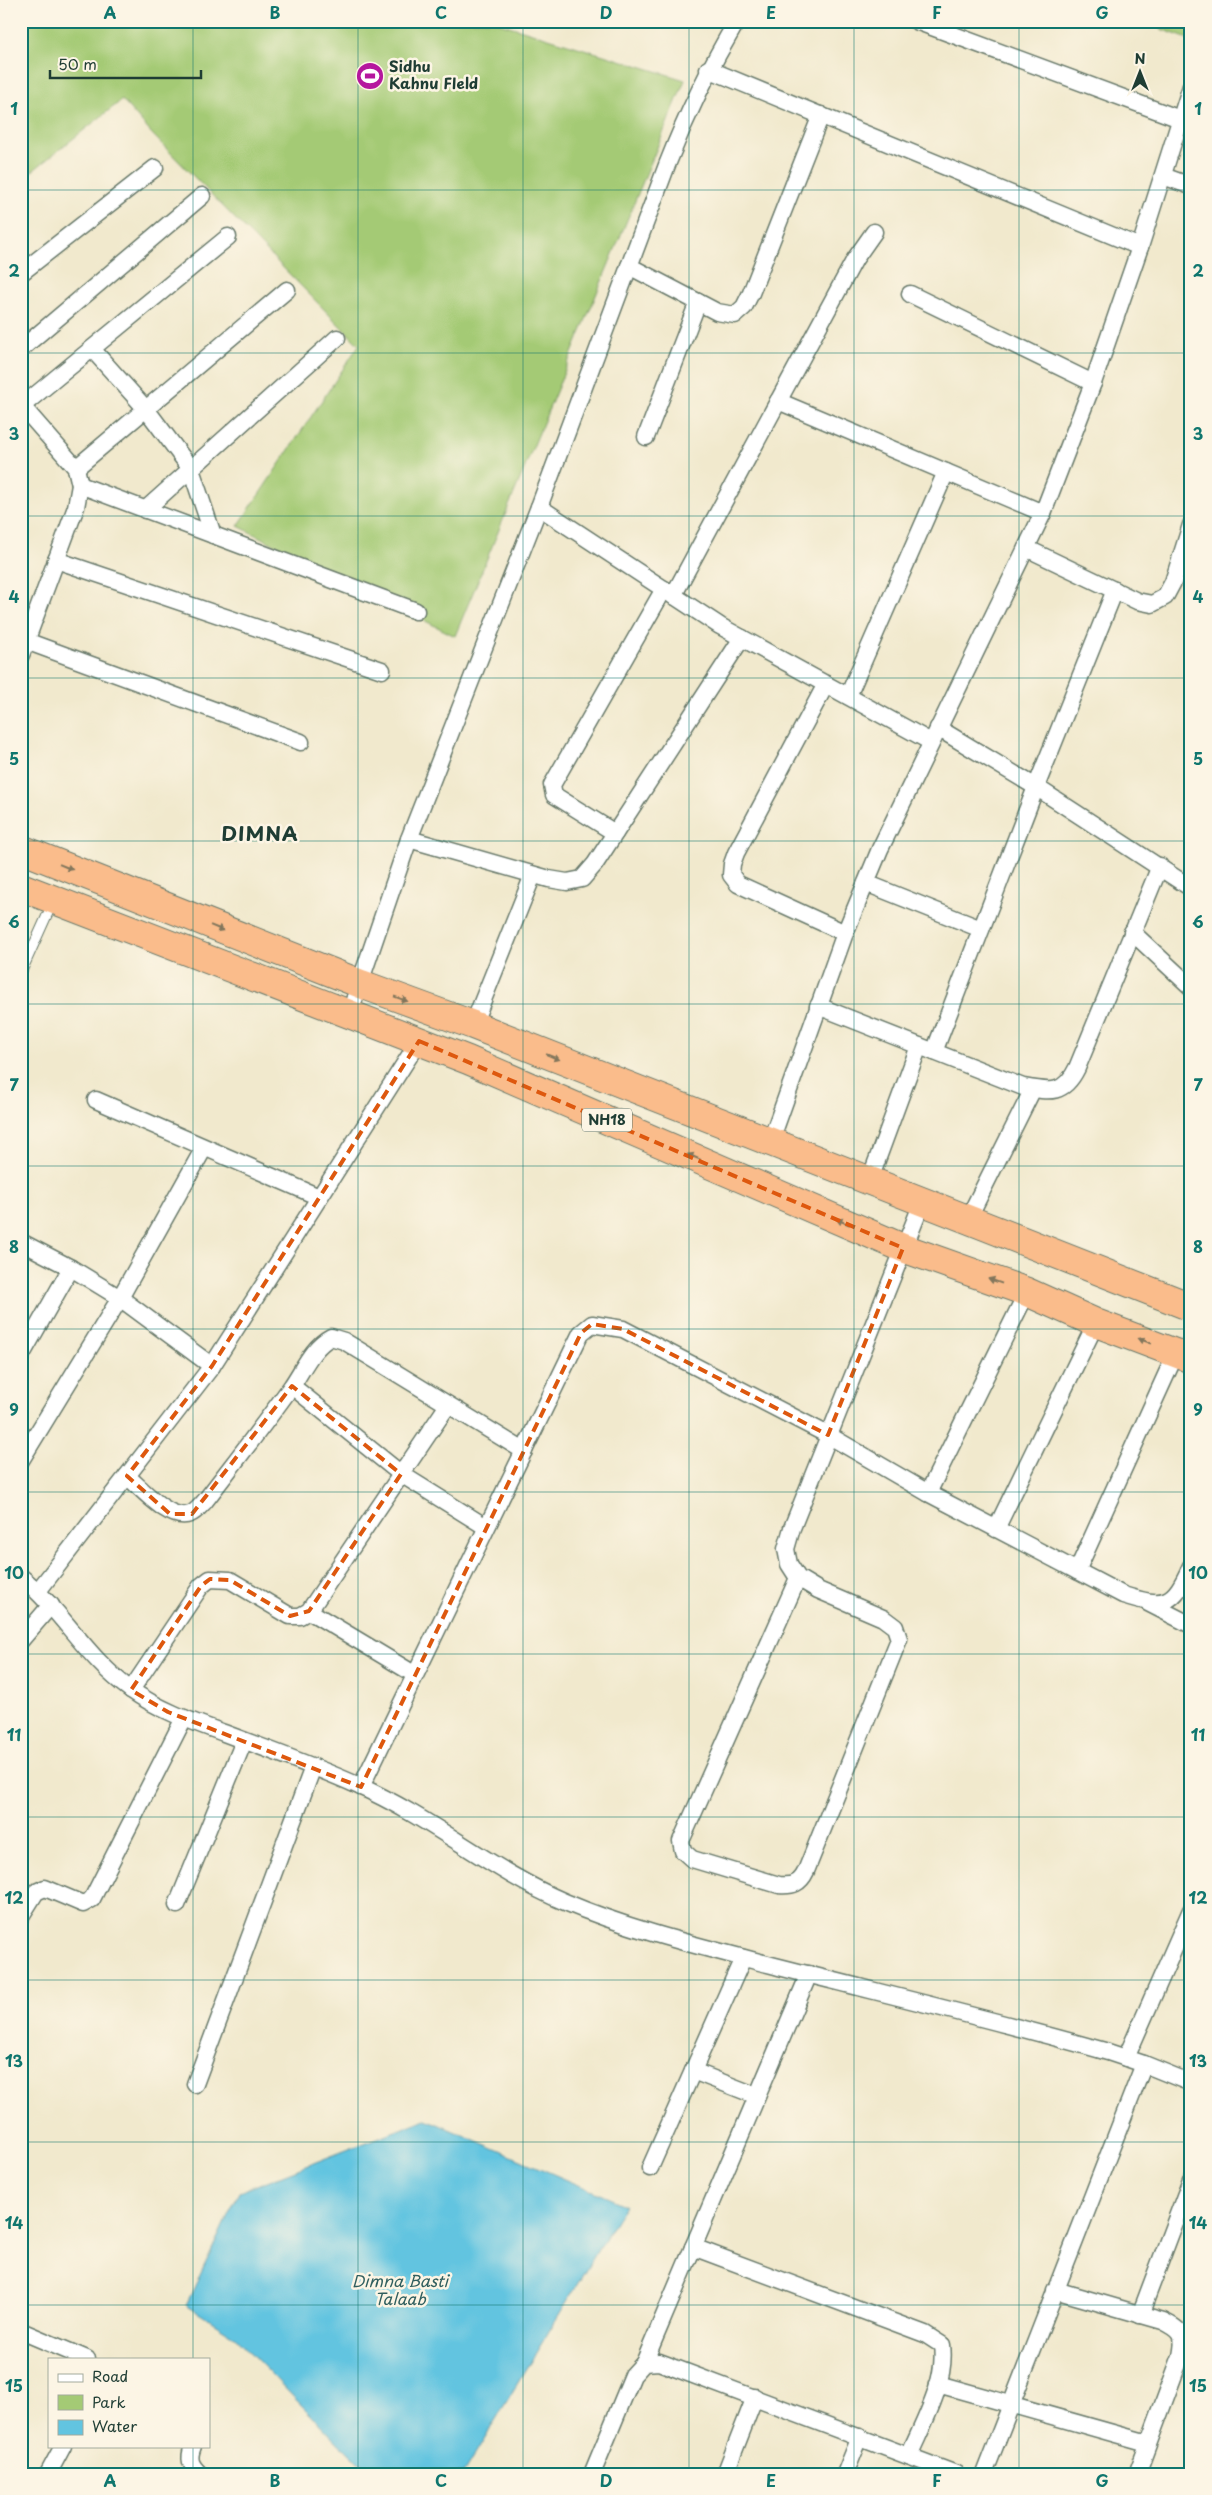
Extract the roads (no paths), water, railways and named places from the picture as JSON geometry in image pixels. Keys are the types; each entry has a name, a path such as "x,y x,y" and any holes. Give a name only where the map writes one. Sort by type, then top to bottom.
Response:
{"highway":[{"name":"NH18","path":"21,849 360,984 473,1026 1191,1307"},
{"name":"NH18","path":"21,887 350,1012 903,1248 1027,1292 1096,1322 1184,1356"}],"street":[{"path":"350,1012 409,839 539,507 687,115 708,69 737,21"},
{"path":"916,21 1180,119"},
{"path":"708,69 1140,247"},
{"path":"770,1143 818,1006 866,883 935,735 1043,513 1093,383 1140,247 1191,86"},
{"path":"629,266 717,312 735,315 744,306 821,116"},
{"path":"21,272 155,168"},
{"path":"1163,176 1191,186"},
{"path":"21,349 202,196"},
{"path":"615,833 563,802 554,795 552,785 669,592 778,401 855,259 874,232"},
{"path":"228,237 22,406 76,468 80,486 76,507 24,648 301,742"},
{"path":"76,468 287,290"},
{"path":"910,294 1093,383"},
{"path":"646,437 698,302"},
{"path":"145,510 337,338"},
{"path":"92,349 146,409 191,469 213,535"},
{"path":"778,401 1043,513"},
{"path":"848,696 946,472"},
{"path":"80,486 416,611"},
{"path":"539,507 742,638 848,696 935,735 1036,787 1160,866 1191,888"},
{"path":"1026,548 1137,601 1152,604 1165,597 1173,582 1191,525"},
{"path":"56,560 382,670"},
{"path":"934,1052 1036,787 1115,590"},
{"path":"409,839 533,875 567,882 582,879 595,864 742,638"},
{"path":"826,684 736,852 731,875 738,884 845,933"},
{"path":"818,1006 1033,1089 1045,1091 1060,1089 1071,1080 1160,866"},
{"path":"473,1026 533,875"},
{"path":"866,883 981,929"},
{"path":"1132,932 1191,987"},
{"path":"38,1590 212,1366 419,1040"},
{"path":"869,1182 919,1046"},
{"path":"967,1220 1033,1089"},
{"path":"96,1100 319,1197"},
{"path":"21,1460 120,1298 204,1148"},
{"path":"798,1578 681,1842 683,1851 692,1858 778,1885 791,1886 802,1881 899,1639 895,1627 883,1618 818,1590 798,1578 789,1564 786,1549 792,1528 828,1435 922,1203"},
{"path":"21,1242 71,1268 120,1298 212,1366"},
{"path":"21,1356 71,1268"},
{"path":"928,1493 1027,1292"},
{"path":"996,1529 1096,1322"},
{"path":"361,1787 414,1674 581,1333 592,1324 622,1329 828,1435 928,1493 996,1529 1123,1595 1148,1603 1191,1625"},
{"path":"127,1476 170,1514 180,1517 192,1514 205,1501 292,1386 322,1342 331,1337 344,1341 524,1451"},
{"path":"1077,1571 1184,1356"},
{"path":"292,1386 402,1474 486,1527"},
{"path":"131,1690 201,1586 210,1579 230,1580 290,1616 300,1616 309,1611 448,1404"},
{"path":"1148,1603 1166,1602 1178,1591 1191,1566"},
{"path":"21,1577 38,1590 102,1666 131,1690 168,1712 313,1767 404,1808 519,1880 564,1902 633,1928 1050,2036 1126,2058 1191,2083"},
{"path":"21,1640 51,1605"},
{"path":"309,1611 414,1674"},
{"path":"21,1916 36,1892 44,1888 83,1904 92,1899 184,1718"},
{"path":"177,1905 244,1741"},
{"path":"195,2084 313,1767"},
{"path":"1126,2058 1191,1910"},
{"path":"650,2168 744,1958"},
{"path":"592,2474 633,2375 644,2363 809,1974"},
{"path":"984,2474 1144,2064"},
{"path":"693,2071 757,2096"},
{"path":"1140,2314 1191,2180"},
{"path":"693,2247 925,2334 942,2345 944,2361 938,2384 909,2456"},
{"path":"1055,2290 1163,2321 1178,2329 1184,2341 1181,2356 1137,2474"},
{"path":"21,2331 85,2358"},
{"path":"644,2363 659,2362 676,2367 956,2474"},
{"path":"938,2384 1148,2443"},
{"path":"725,2474 755,2397"},
{"path":"845,2474 860,2437"},
{"path":"48,2474 62,2448"},
{"path":"192,2448 189,2456 191,2466 200,2474"}],"lane":[{"path":"21,973 54,900"}],"water":[{"name":"Dimna Basti Talaab","path":"426,2119 625,2205 463,2474 378,2474 352,2457 233,2335 186,2305 239,2192"}],"place":[{"name":"Sidhu Kahnu FIeld","path":"370,76"}],"district":[{"name":"DIMNA","path":"260,834"}]}
